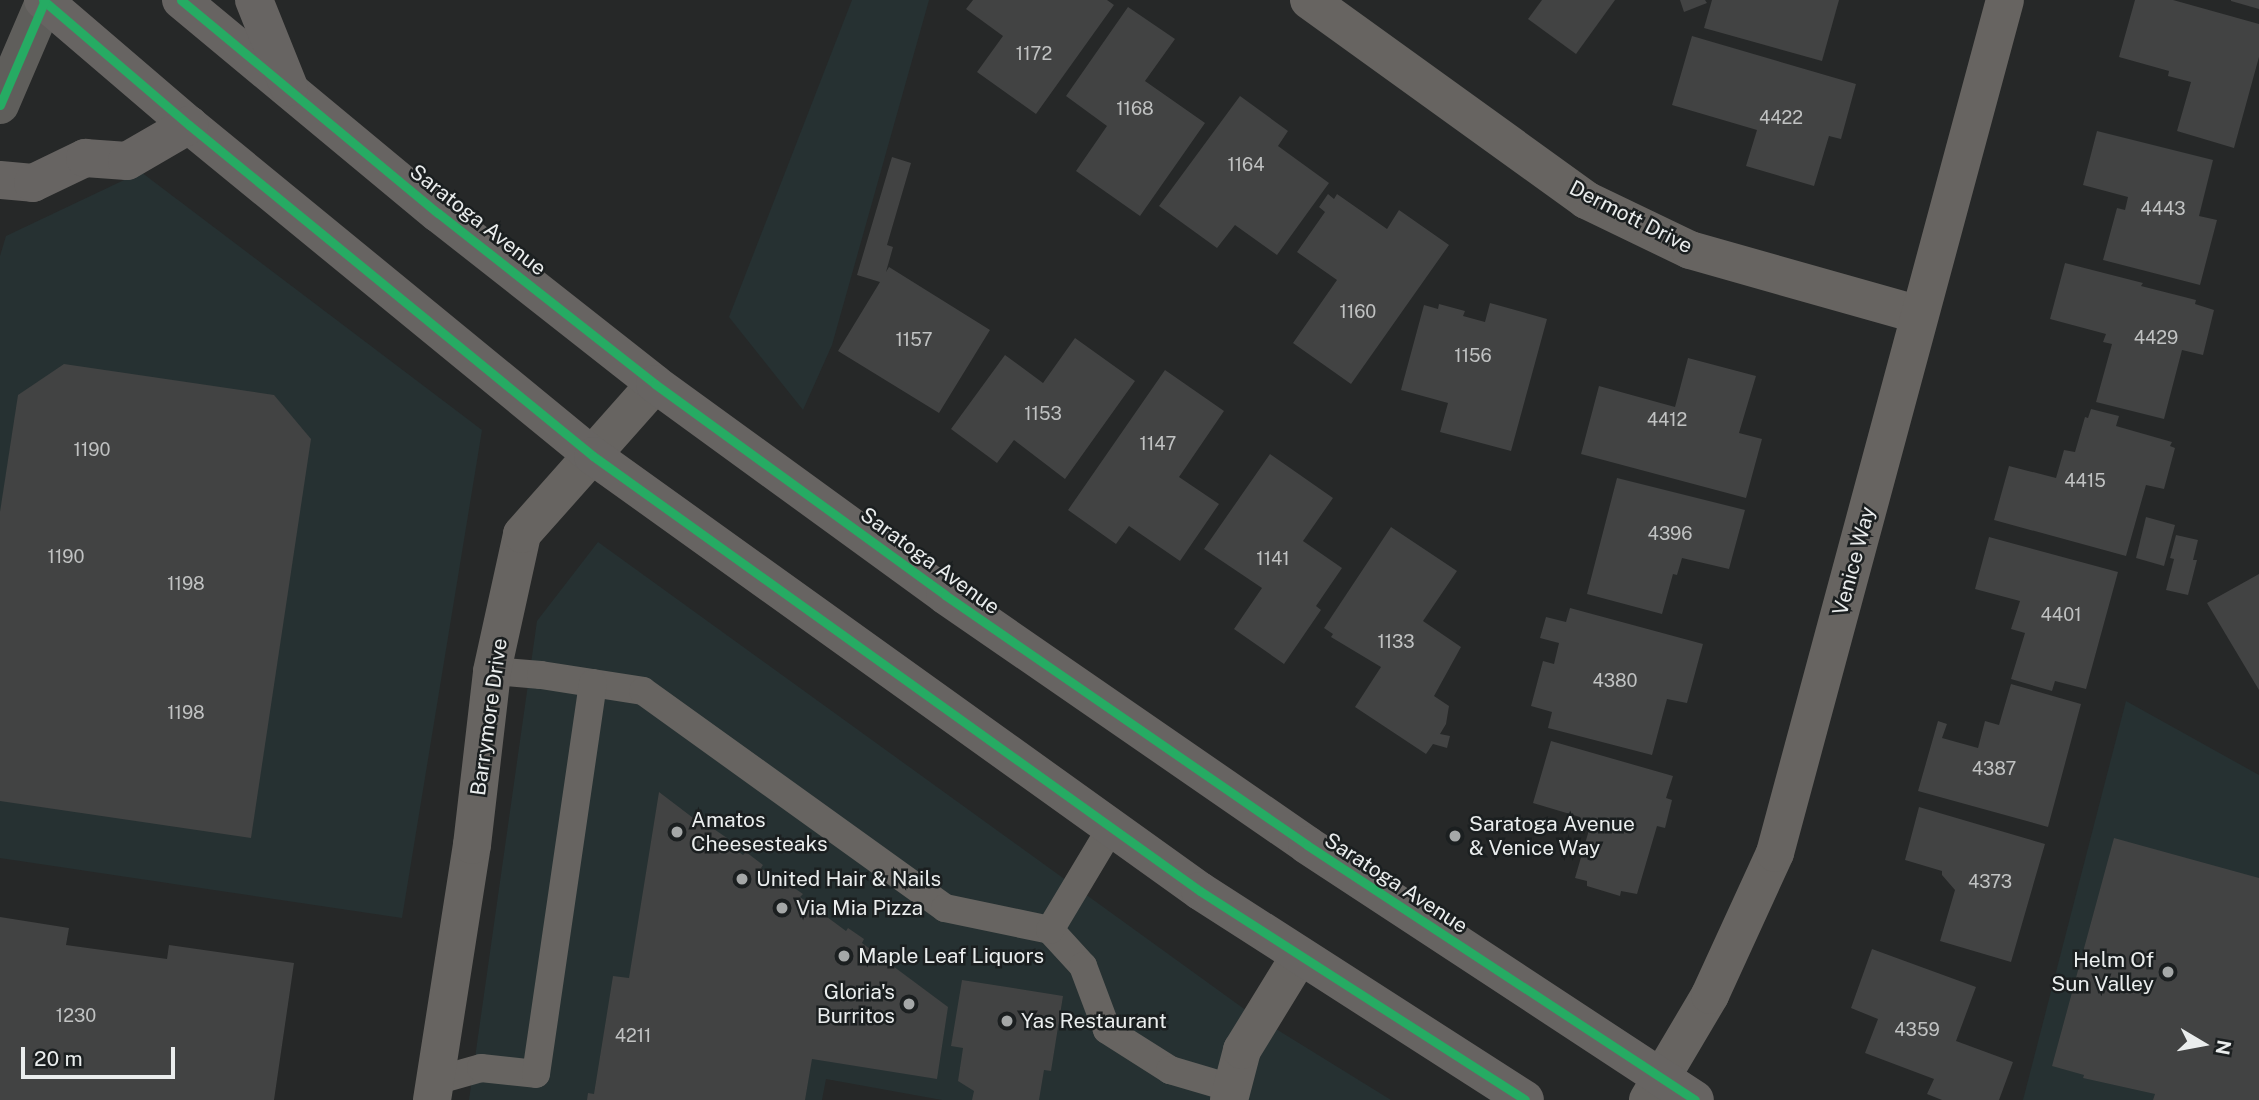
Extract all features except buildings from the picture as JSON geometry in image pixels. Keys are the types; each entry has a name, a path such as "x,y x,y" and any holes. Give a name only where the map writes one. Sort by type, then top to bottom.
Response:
{"main road":[{"path":"0,105 44,0 189,125 593,456 1111,828 1299,957 1525,1100"},
{"name":"Saratoga Avenue","path":"181,0 291,93 655,384 967,610 1655,1090 1695,1100"},
{"path":"254,0 291,93"},
{"path":"0,180 33,183 85,158 127,161 189,125"}],"street":[{"name":"Dermott Drive","path":"1309,0 1586,200 1690,250 1919,315"},
{"name":"Venice Way","path":"1655,1090 1710,995 1775,853 2005,0"},
{"name":"Barrymore Drive","path":"434,1091 472,845 492,671 522,534 655,384"},
{"path":"1230,1094 1242,1051 1299,957"}],"lane":[{"path":"492,671 643,691 945,908 1049,930 1083,966 1107,1030 1170,1070 1230,1094"},
{"path":"434,1091 481,1068 536,1074 593,683"},
{"path":"1049,930 1111,828"}],"shaded area":[{"path":"852,0 929,0 832,345 803,410 729,317"},
{"path":"141,172 482,430 402,918 0,858 0,256 6,236"},
{"path":"598,542 1247,1011 1391,1100 942,1100 826,1079 822,1100 469,1100 537,621"},
{"name":"Helm Of Sun Valley","path":"2126,701 2259,775 2259,1100 2023,1100"}],"cycle path":[{"path":"43,0 189,125 593,456 1200,891 1525,1100"},
{"path":"0,105 45,0"},
{"path":"181,0 438,213 655,384 945,595 1307,845 1695,1100"}],"place":[{"name":"Amatos Cheesesteaks","path":"677,832"},
{"name":"Saratoga Avenue & Venice Way","path":"1455,836"},
{"name":"United Hair & Nails","path":"742,879"},
{"name":"Via Mia Pizza","path":"782,908"},
{"name":"Maple Leaf Liquors","path":"844,956"},
{"name":"Helm Of Sun Valley","path":"2168,972"},
{"name":"Gloria's Burritos","path":"909,1004"},
{"name":"Yas Restaurant","path":"1007,1021"}]}
